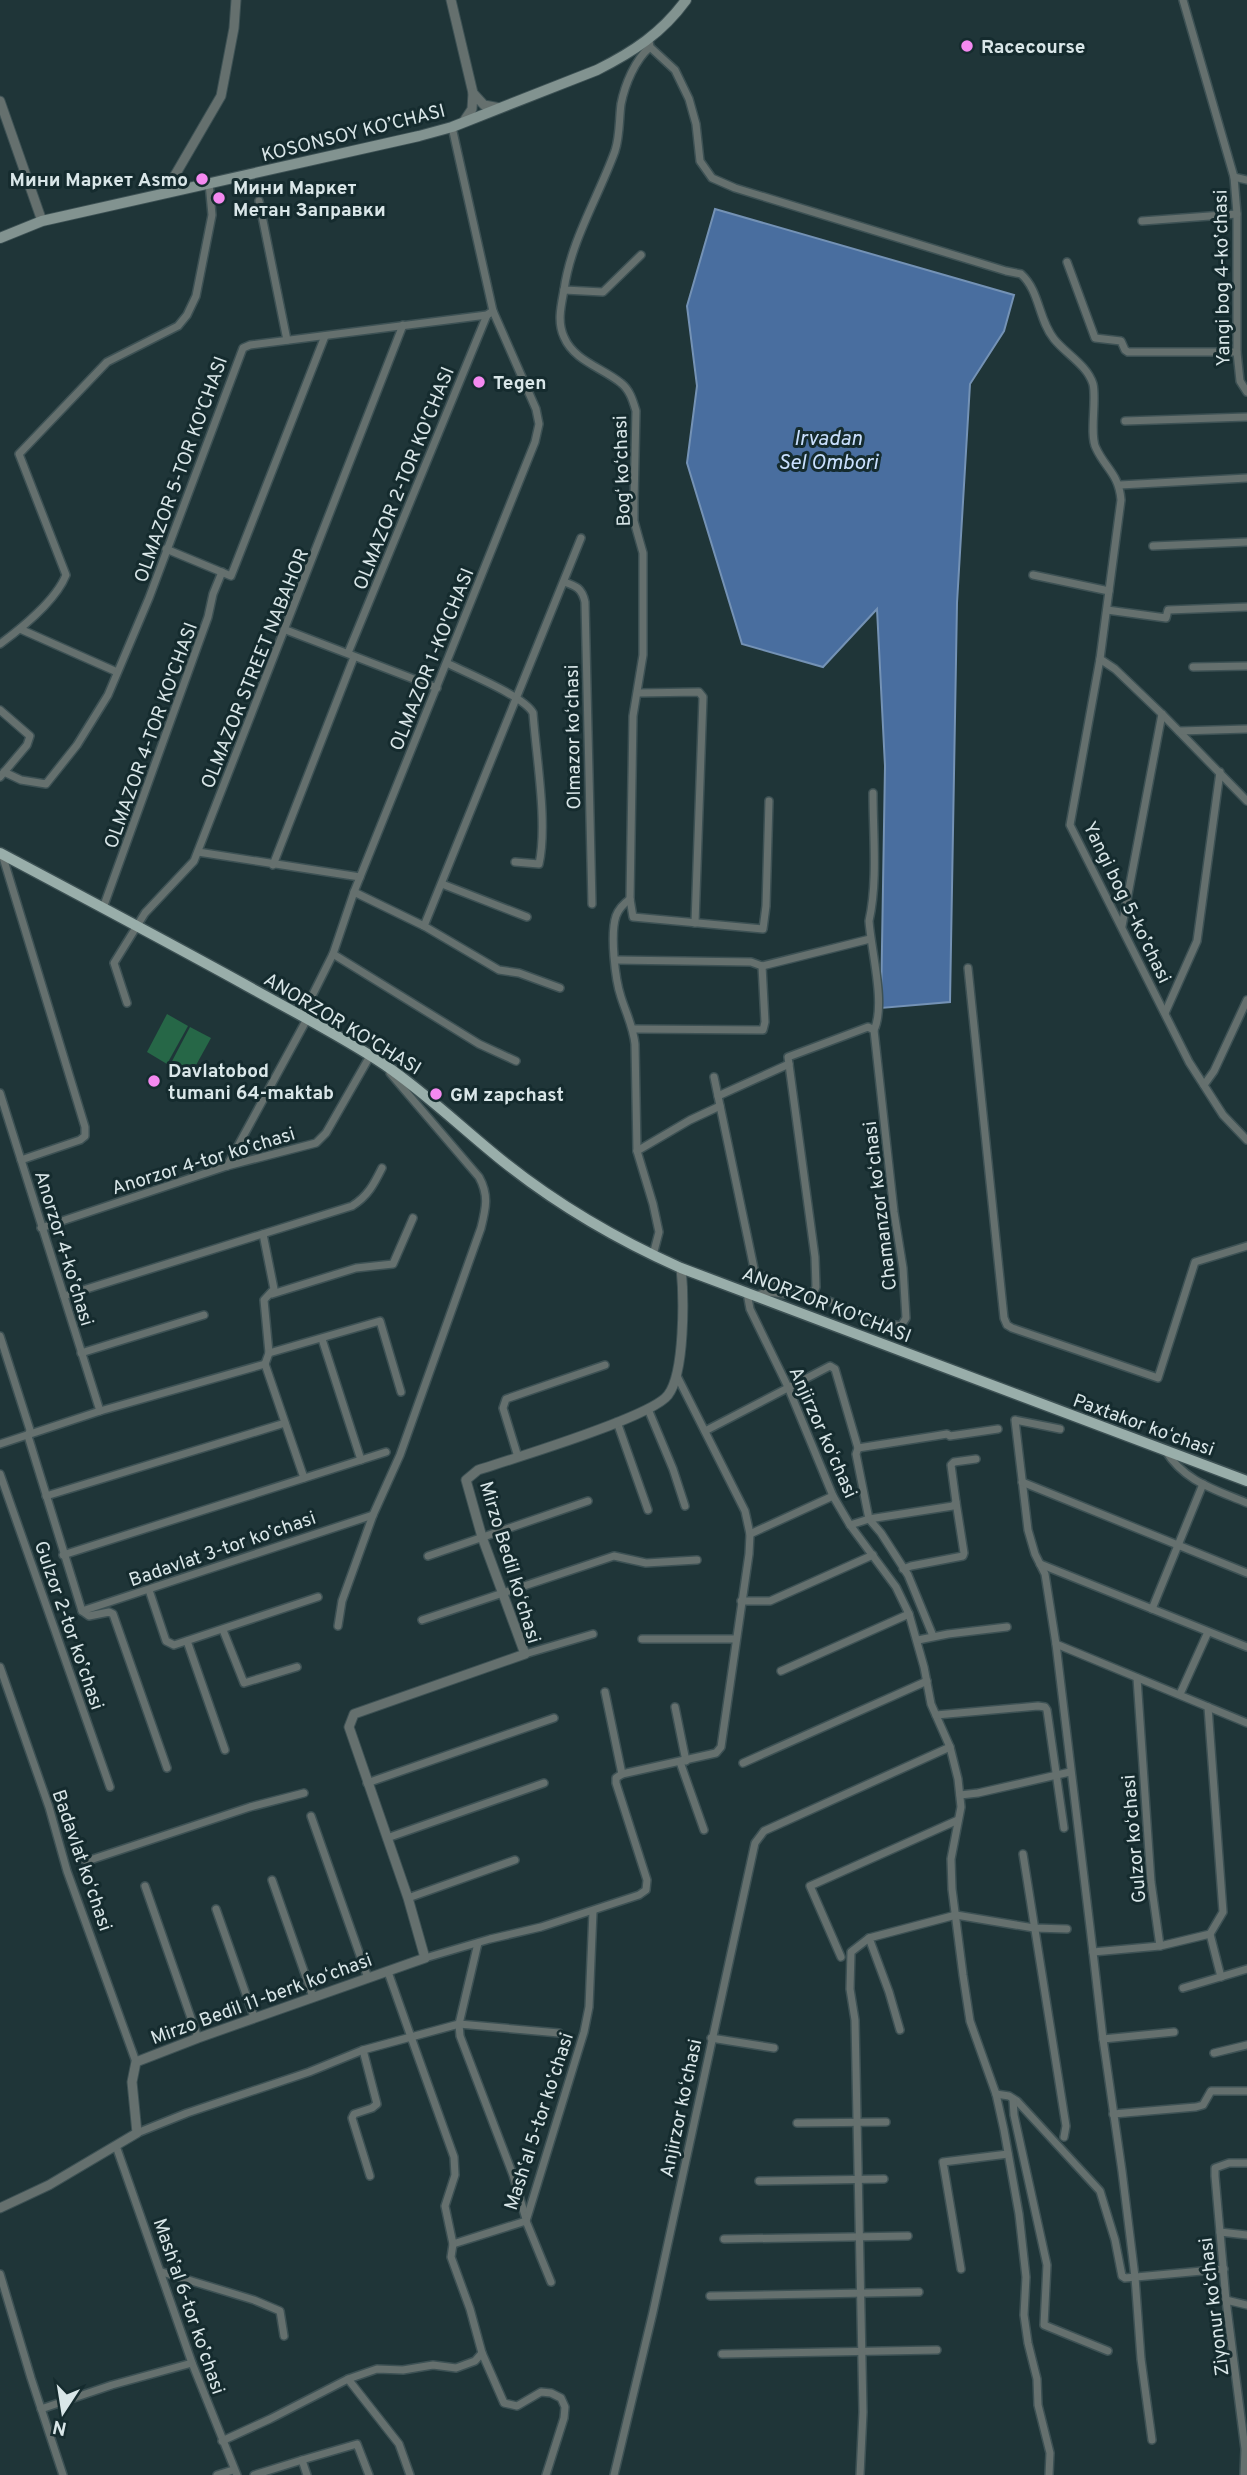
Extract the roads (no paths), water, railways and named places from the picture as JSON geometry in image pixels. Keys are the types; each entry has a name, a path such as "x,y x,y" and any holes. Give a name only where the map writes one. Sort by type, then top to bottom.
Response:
{"main road":[{"name":"KOSONSOY KO’CHASI","path":"0,238 41,222 452,127 597,70 649,44 686,0"},
{"name":"ANORZOR KO'CHASI","path":"1,853 304,1017 383,1064 416,1087 503,1161 581,1217 681,1268 1029,1400"},
{"name":"Paxtakor koʻchasi","path":"1029,1400 1247,1482"}],"street":[{"path":"172,191 171,182 220,96 234,28 236,0"},
{"path":"452,0 473,93 472,109 464,121"},
{"name":"Yangi bog 4-koʼchasi","path":"1183,0 1234,177 1237,214 1237,352 1240,381 1247,392"},
{"path":"649,44 675,70 690,99 700,161 712,178 747,192 993,268 1021,274 1032,287 1047,328 1086,372 1093,384 1095,447 1120,485 1247,478"},
{"name":"Bogʻ koʻchasi","path":"629,899 633,716 643,663 643,553 634,521 636,411 632,397 623,384 592,366 565,340 560,323 571,253 615,149 625,92 649,44"},
{"path":"473,93 484,105 500,108"},
{"path":"0,101 41,222"},
{"name":"OLMAZOR 1-KO'CHASI","path":"227,1166 304,1017 333,954 354,892 535,442 539,424 532,397 490,313 452,127"},
{"path":"1234,177 1247,180"},
{"path":"0,643 20,629 59,588 66,575 19,454 107,362 177,326 187,315 196,296 212,215 209,183"},
{"path":"260,201 287,340"},
{"path":"1143,221 1237,214"},
{"path":"564,290 603,292 641,255"},
{"path":"1067,262 1095,338 1121,341 1128,352 1237,352"},
{"name":"OLMAZOR 5-TOR KO'CHASI","path":"2,774 46,784 77,746 108,695 149,598 243,348 490,313"},
{"name":"OLMAZOR 2-TOR KO'CHASI","path":"273,865 351,655 490,313"},
{"name":"OLMAZOR STREET NABAHOR","path":"127,1003 114,963 145,914 168,886 194,861 403,326"},
{"name":"OLMAZOR 4-TOR KO'CHASI","path":"103,908 208,617 213,594 222,572 231,576 325,336"},
{"path":"1125,421 1247,417"},
{"name":"Yangi bog 5-koʼchasi","path":"1120,485 1121,500 1100,659 1070,825 1189,1062 1223,1115 1247,1140"},
{"name":"Olmazor koʻchasi","path":"424,926 581,538"},
{"path":"1153,545 1247,542"},
{"path":"166,549 222,572"},
{"path":"1033,575 1109,591"},
{"name":"Olmazor koʻchasi","path":"564,582 578,587 583,592 585,602 592,904"},
{"path":"1107,610 1166,618 1168,610 1247,607"},
{"path":"20,629 117,672"},
{"path":"286,630 437,688"},
{"path":"1100,659 1115,669 1162,714 1247,801"},
{"path":"447,663 517,699"},
{"path":"1193,667 1247,666"},
{"path":"638,693 699,692 703,697 695,923"},
{"name":"Olmazor koʻchasi","path":"515,862 539,864 541,852 533,713 517,699"},
{"path":"0,710 30,736 27,745 2,774"},
{"path":"1122,926 1162,714"},
{"path":"1179,731 1247,729"},
{"path":"1165,1013 1197,941 1220,772"},
{"name":"Chamanzor koʻchasi","path":"714,1077 752,1268 758,1275 901,1326 906,1318 903,1268 894,1212 874,1030 878,1005 870,939 873,793"},
{"path":"629,899 633,917 760,930 764,927 769,801"},
{"path":"198,852 360,877"},
{"path":"1,853 85,1127 85,1136 80,1140 21,1160"},
{"path":"442,884 527,917"},
{"path":"354,892 424,926 499,970 519,973 561,988"},
{"path":"629,899 618,910 615,920 615,960 619,990 634,1029 637,1151 659,1232 653,1255"},
{"path":"615,960 751,962 762,966 870,939"},
{"path":"333,954 479,1044 516,1061"},
{"path":"634,1029 764,1030 762,966"},
{"path":"968,968 1004,1318 1007,1325 1158,1378 1195,1262 1247,1246"},
{"path":"1204,1085 1214,1070 1247,1000"},
{"path":"812,1296 816,1287 815,1257 788,1057 868,1027 874,1030"},
{"name":"Anorzor 4-tor koʼchasi","path":"41,1228 227,1166 317,1143 326,1133 370,1056"},
{"path":"338,1626 342,1601 373,1515 400,1455 481,1228 487,1203 486,1190 479,1177 383,1064"},
{"path":"718,1096 789,1065"},
{"name":"Аnorzor 4-koʼchasi","path":"0,1093 100,1411"},
{"path":"637,1151 690,1120 720,1107"},
{"path":"64,1296 352,1206 363,1199 382,1168"},
{"path":"304,1478 265,1364 269,1353 264,1300 272,1294 356,1268 393,1264 413,1219"},
{"path":"263,1234 274,1289 272,1294"},
{"path":"425,1958 593,1911 639,1895 646,1889 648,1880 616,1778 622,1774 716,1752 721,1747 750,1534 745,1511 677,1376 683,1317 681,1268"},
{"path":"752,1294 766,1292 794,1295 797,1290"},
{"name":"Anjirzor koʻchasi","path":"752,1294 750,1309 788,1387 833,1496 850,1525 896,1587 909,1614 918,1640 931,1704 950,1747 960,1795 951,1859 952,1889 970,2021 996,2094 1008,2154 1026,2277 1024,2315 1037,2379 1038,2405 1050,2453 1049,2475"},
{"path":"81,1353 204,1315"},
{"path":"269,1353 380,1321 401,1392"},
{"path":"0,1336 30,1430 28,1436 63,1555 82,1611 89,1616 108,1612 113,1614 167,1768"},
{"path":"322,1339 361,1460"},
{"path":"0,1444 100,1411 265,1364"},
{"path":"518,1457 503,1408 506,1399 605,1365"},
{"path":"705,1431 830,1366 835,1369 858,1448 856,1454 869,1519 881,1532 903,1569 933,1636"},
{"name":"Mirzo Bedil koʻchasi","path":"425,1958 408,1898 349,1727 354,1714 525,1654 482,1537 466,1480 478,1470 648,1409 667,1397 677,1376"},
{"path":"648,1409 685,1506"},
{"path":"1060,1429 1015,1420 1028,1530 1045,1574 1056,1644 1103,2039 1135,2277 1152,2440"},
{"path":"617,1422 648,1510"},
{"path":"47,1496 285,1423"},
{"path":"858,1448 998,1429"},
{"path":"1165,1450 1179,1470 1203,1484 1247,1503"},
{"path":"63,1555 386,1452"},
{"path":"903,1569 963,1556 951,1465 954,1462 976,1459"},
{"name":"Gulzor 2-tor koʼchasi","path":"0,1474 110,1787"},
{"path":"1022,1482 1247,1573"},
{"path":"1152,1609 1203,1484"},
{"path":"750,1534 833,1496"},
{"path":"428,1556 588,1501"},
{"path":"850,1525 869,1519 953,1506 956,1502"},
{"name":"Badavlat 3-tor koʼchasi","path":"82,1611 373,1515"},
{"path":"741,1601 771,1601 873,1555"},
{"path":"422,1620 614,1556 646,1563 697,1560"},
{"path":"1040,1564 1247,1647"},
{"path":"149,1590 166,1641 174,1645 318,1597"},
{"path":"781,1671 909,1614"},
{"path":"918,1640 1007,1627"},
{"path":"223,1630 244,1683 297,1667"},
{"path":"1180,1695 1208,1632"},
{"path":"525,1654 593,1634"},
{"path":"642,1639 736,1639"},
{"path":"187,1641 225,1750"},
{"path":"1056,1644 1247,1723"},
{"name":"Badavlat koʻchasi","path":"0,1667 67,1871 136,2062"},
{"name":"Gulzor koʻchasi","path":"1137,1678 1151,1882 1160,1946"},
{"path":"743,1763 927,1681"},
{"path":"605,1692 622,1774"},
{"path":"936,1715 1042,1706 1047,1710 1064,1828"},
{"path":"675,1707 683,1761 704,1830"},
{"path":"1093,1952 1160,1946 1210,1934 1220,1920 1223,1905 1208,1707"},
{"path":"367,1783 554,1718"},
{"name":"Anjirzor koʻchasi","path":"614,2475 656,2299 755,1843 765,1831 950,1747"},
{"path":"960,1795 1070,1772"},
{"path":"387,1838 544,1783"},
{"path":"61,1804 78,1857 87,1861 250,1807 304,1793"},
{"path":"310,1816 368,1978"},
{"path":"841,1957 810,1886 958,1820"},
{"path":"1023,1854 1066,2126 1064,2137"},
{"path":"408,1898 515,1860"},
{"path":"272,1880 313,1997"},
{"path":"145,1886 198,2038"},
{"path":"216,1909 254,2017"},
{"name":"Mashʼal 5-tor koʼchasi","path":"453,2244 526,2220 584,2032 589,2007 593,1911"},
{"path":"860,2475 863,2432 862,2350 855,2020 849,1989 850,1956 854,1949 869,1938 956,1914 1034,1928 1068,1929"},
{"path":"1210,1934 1221,1977"},
{"path":"869,1938 900,2030"},
{"path":"478,1943 459,2024 463,2046 551,2282"},
{"name":"Mirzo Bedil 11-berk koʻchasi","path":"137,2133 132,2082 136,2062 254,2017 425,1958"},
{"path":"1183,1988 1247,1969"},
{"path":"388,1972 454,2157 455,2175 445,2206 453,2244 451,2257 470,2309 482,2353 504,2403 517,2406 541,2392 561,2398 565,2407 546,2475"},
{"path":"0,2208 49,2185 137,2133 363,2050 459,2024 559,2034"},
{"path":"1103,2039 1174,2032"},
{"path":"711,2038 774,2048"},
{"path":"1214,2053 1247,2045"},
{"path":"363,2050 377,2104 354,2114 352,2118 370,2176"},
{"path":"1113,2114 1196,2107 1203,2105 1211,2091 1247,2091"},
{"path":"996,2094 1013,2099 1100,2191 1115,2240 1122,2276 1224,2269"},
{"path":"1013,2099 1014,2115 1047,2265 1044,2325 1108,2351"},
{"path":"797,2123 886,2122"},
{"name":"Mashʼal 6-tor koʼchasi","path":"116,2146 192,2363 235,2472"},
{"path":"961,2269 943,2162 1008,2154"},
{"name":"Ziyonur koʻchasi","path":"1244,2475 1246,2449 1226,2300 1215,2168 1229,2163 1247,2163"},
{"path":"759,2180 884,2179"},
{"path":"1220,2232 1247,2235"},
{"path":"724,2239 908,2236"},
{"path":"162,2272 254,2300 280,2311 284,2336"},
{"path":"0,2274 63,2475"},
{"path":"710,2296 919,2292"},
{"path":"1226,2300 1247,2305"},
{"path":"722,2354 937,2350"},
{"path":"222,2441 270,2420 348,2379 377,2369 403,2370 433,2365 456,2368 475,2361 482,2353"},
{"path":"41,2409 111,2385 192,2363"},
{"path":"1237,2377 1247,2379"},
{"path":"348,2379 399,2444 410,2475"},
{"path":"254,2475 357,2444 369,2475"},
{"path":"302,2460 307,2475"},
{"path":"217,2475 235,2472"}],"water":[{"name":"Irvadan Sel Ombori","path":"715,209 1014,295 1004,331 970,384 957,603 950,1002 881,1008 885,766 877,609 823,667 742,644 687,463 697,386 687,306"}],"place":[{"name":"Racecourse","path":"967,46"},
{"name":"Мини Маркет Asmo","path":"202,179"},
{"name":"Мини Маркет Метан Заправки","path":"219,198"},
{"name":"Tegen","path":"479,382"},
{"name":"Davlatobod tumani 64-maktab","path":"154,1081"},
{"name":"GM zapchast","path":"436,1094"}]}
